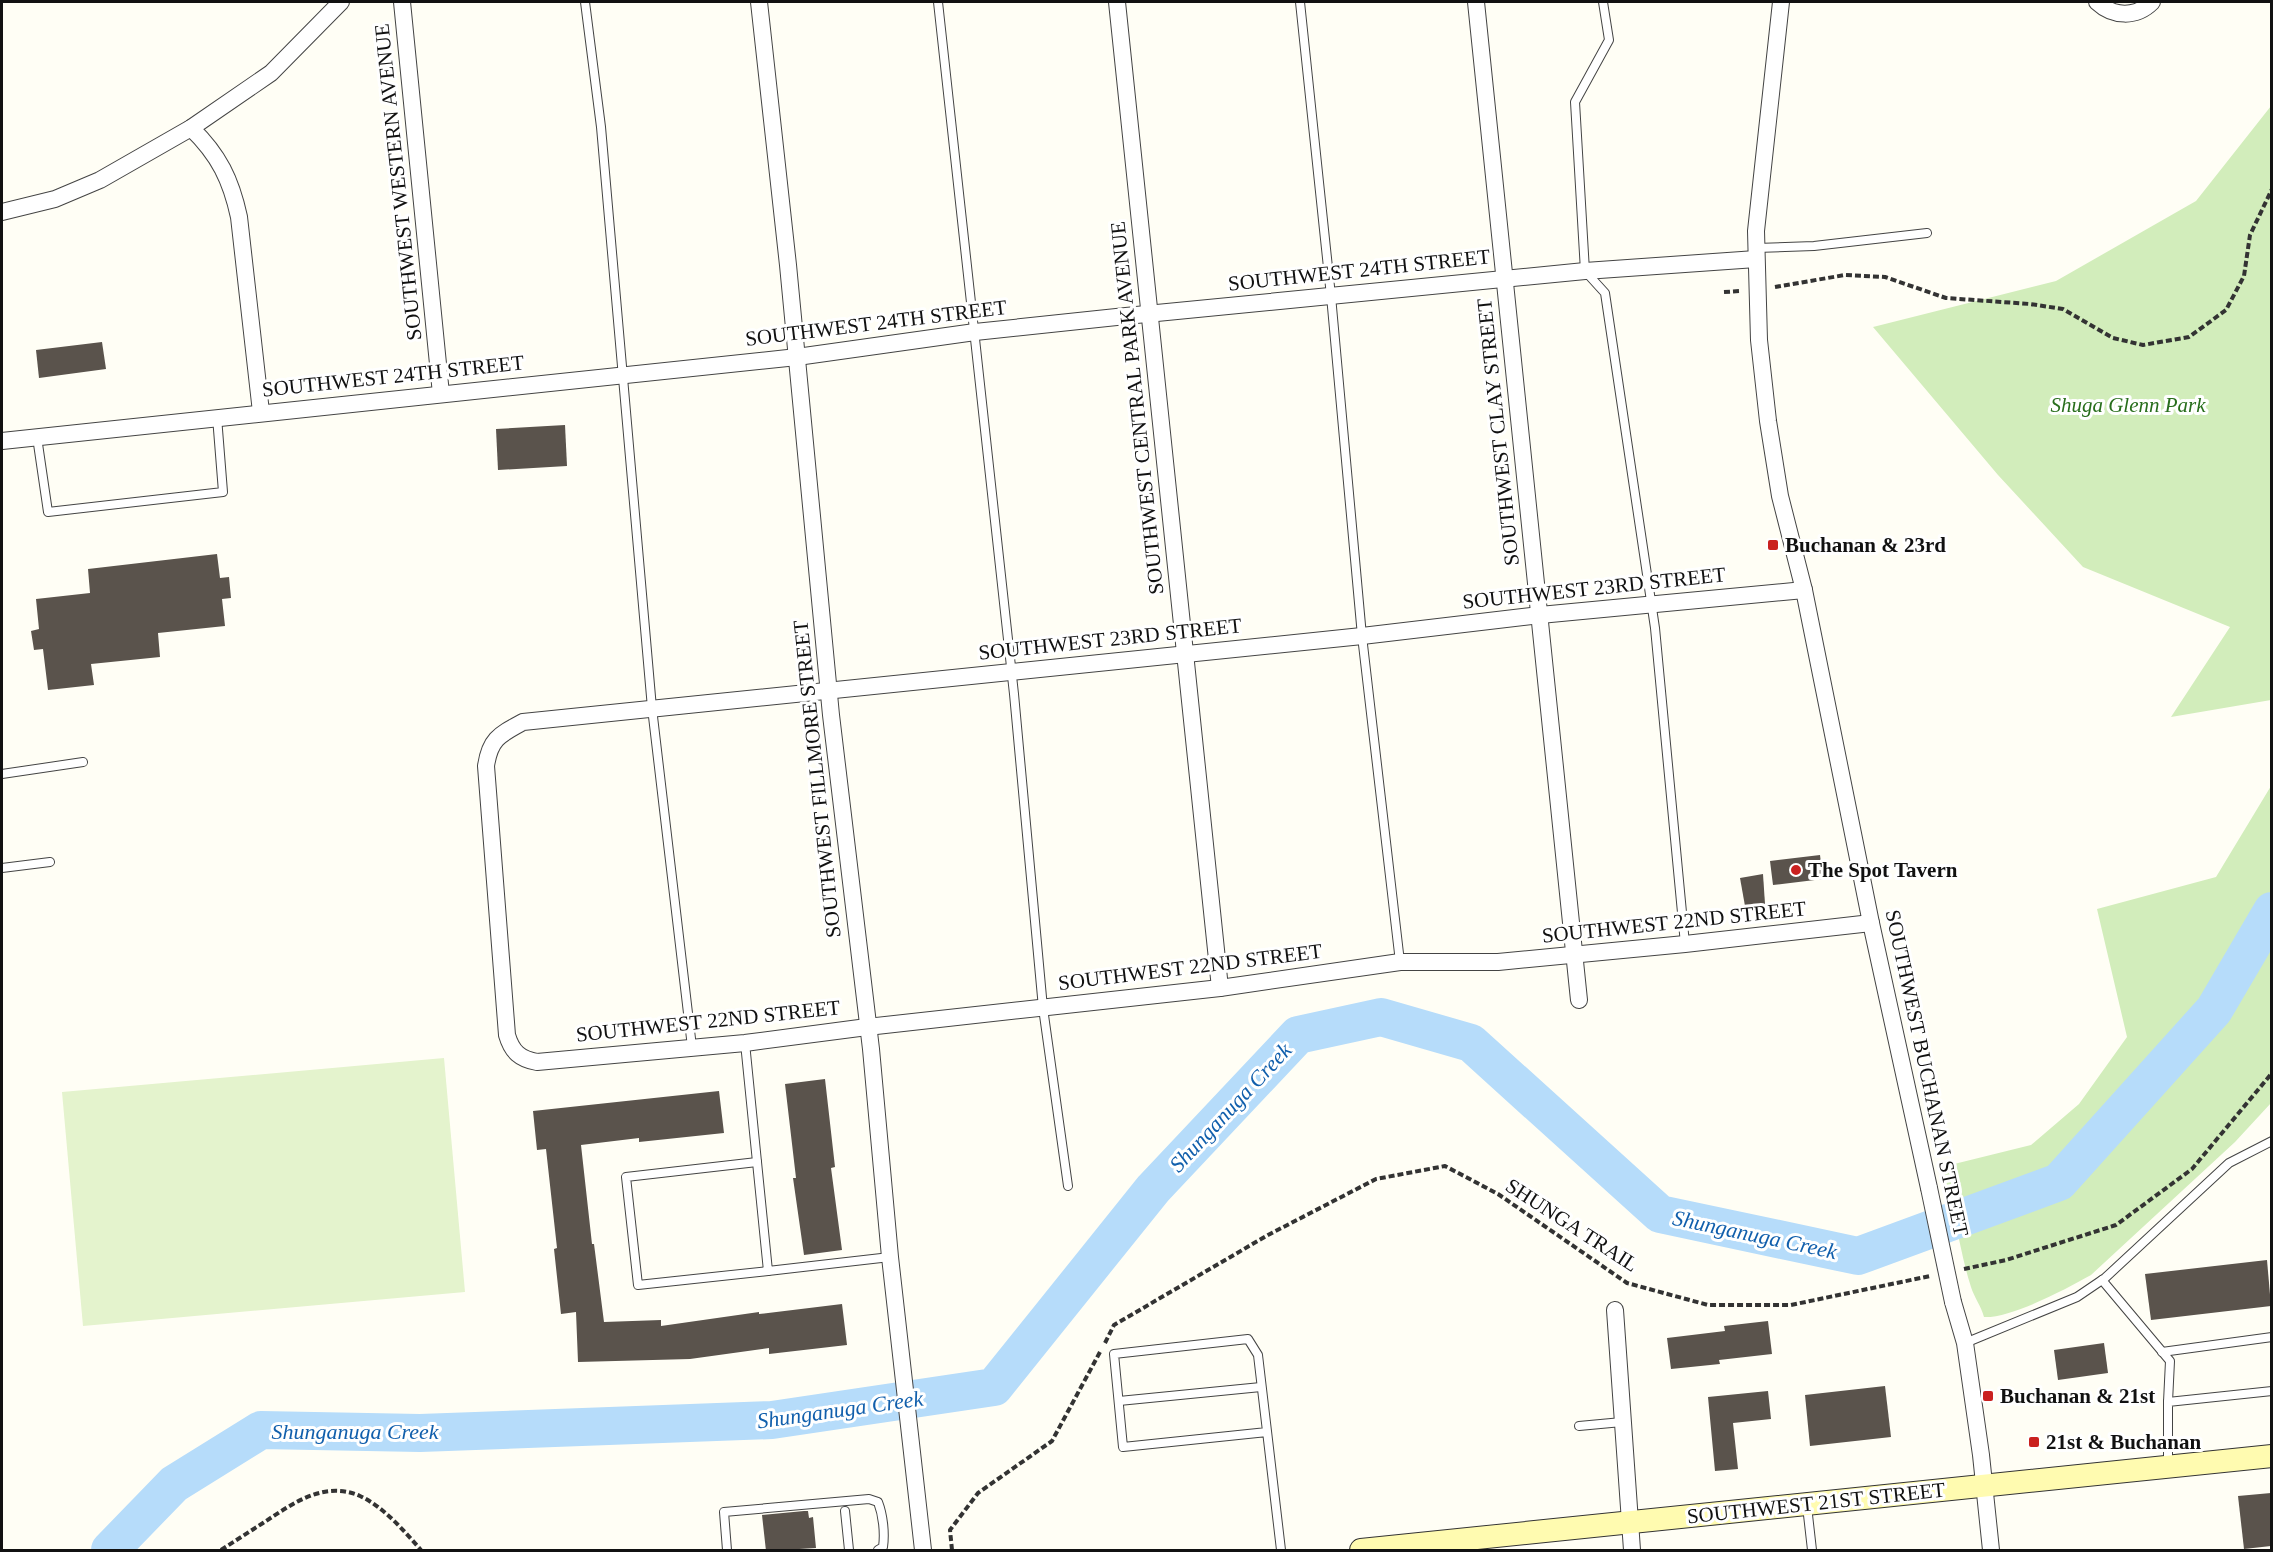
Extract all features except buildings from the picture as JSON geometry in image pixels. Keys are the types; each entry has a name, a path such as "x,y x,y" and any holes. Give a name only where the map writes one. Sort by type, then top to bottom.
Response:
{"main road":[{"name":"SOUTHWEST 21ST STREET","path":"1361,1551 1457,1546 1630,1522 2271,1456"}],"street":[{"path":"2,212 55,199 100,180 191,128 271,73 341,2"},
{"name":"SOUTHWEST WESTERN AVENUE","path":"402,2 441,394"},
{"name":"SOUTHWEST FILLMORE STREET","path":"759,2 797,357 829,692 923,1551"},
{"name":"SOUTHWEST CENTRAL PARK AVENUE","path":"1117,2 1220,988"},
{"name":"SOUTHWEST CLAY STREET","path":"1476,2 1579,1000"},
{"name":"SOUTHWEST BUCHANAN STREET","path":"1780,2 1758,202 1756,253 1760,340 1768,421 1780,496 1804,590 1871,923 1953,1302 1965,1343 1985,1485 1990,1551"},
{"path":"2097,2 2116,13 2128,14 2147,7 2152,2"},
{"path":"191,128 211,147 234,195 239,217 261,412"},
{"name":"SOUTHWEST 24TH STREET","path":"2,441 797,357 975,332 1756,253"},
{"name":"SOUTHWEST 23RD STREET","path":"517,1054 510,1046 507,1035 486,766 489,751 500,735 523,722 1362,636 1540,615 1804,590"},
{"name":"SOUTHWEST 22ND STREET","path":"517,1054 526,1060 537,1062 745,1042 1220,988 1401,962 1498,962 1871,923"},
{"path":"1615,1310 1632,1551"}],"lane":[{"path":"585,2 601,127 652,708 692,1047"},
{"path":"938,2 1011,672 1043,1008 1068,1186"},
{"path":"1300,2 1331,296 1362,636 1401,962"},
{"path":"1604,2 1609,40 1575,102 1585,271 1605,293 1652,604 1685,944"},
{"path":"1756,253 1927,233"},
{"path":"38,437 48,512 223,492 217,417"},
{"path":"2,774 83,762"},
{"path":"2,868 50,862"},
{"path":"745,1042 768,1272"},
{"path":"1965,1343 2077,1297 2102,1280 2229,1162 2271,1140"},
{"path":"757,1162 626,1177 638,1286 890,1257"},
{"path":"2102,1280 2170,1361 2168,1467"},
{"path":"2162,1352 2271,1337"},
{"path":"1267,1432 1123,1447 1114,1354 1248,1340 1258,1355 1281,1551"},
{"path":"1119,1401 1261,1386"},
{"path":"2168,1402 2271,1391"},
{"path":"1579,1426 1622,1422"},
{"path":"727,1551 724,1512 869,1499 878,1502 881,1510 884,1538 883,1547 878,1551"},
{"path":"1807,1504 1812,1551"},
{"path":"845,1511 849,1551"}],"path":[{"path":"1724,292 1808,283 1845,275 1885,277 1946,298 2030,304 2063,309 2113,338 2143,345 2189,337 2226,310 2244,276 2250,235 2271,189"},
{"path":"1961,1269 2006,1260 2116,1225 2192,1168 2271,1073"},
{"name":"SHUNGA TRAIL","path":"952,1551 950,1530 978,1493 1052,1441 1114,1325 1268,1234 1376,1179 1445,1166 1498,1194 1627,1283 1708,1305 1791,1305 1938,1274"},
{"path":"221,1551 300,1499 321,1492 339,1490 362,1497 378,1508 403,1530 421,1551"}],"green space":[{"name":"Shuga Glenn Park","path":"2271,106 2271,700 2171,717 2230,627 2083,567 1998,475 1873,327 2056,281 2196,201"},
{"path":"2271,786 2271,1103 2235,1142 2091,1275 2024,1308 1984,1317 1971,1287 1949,1197 1938,1168 2031,1145 2079,1104 2127,1037 2097,909 2216,877"},
{"path":"444,1058 465,1292 83,1326 62,1092"}],"waterway":[{"name":"Shunganuga Creek","path":"110,1550 174,1484 261,1430 420,1433 772,1420 994,1387 1153,1189 1298,1035 1381,1017 1471,1043 1660,1214 1858,1256 2059,1182 2214,1010 2272,911"}],"place":[{"name":"Buchanan & 23rd","path":"1773,545"},
{"name":"The Spot Tavern","path":"1796,870"},
{"name":"Buchanan & 21st","path":"1988,1396"},
{"name":"21st & Buchanan","path":"2034,1442"}]}
